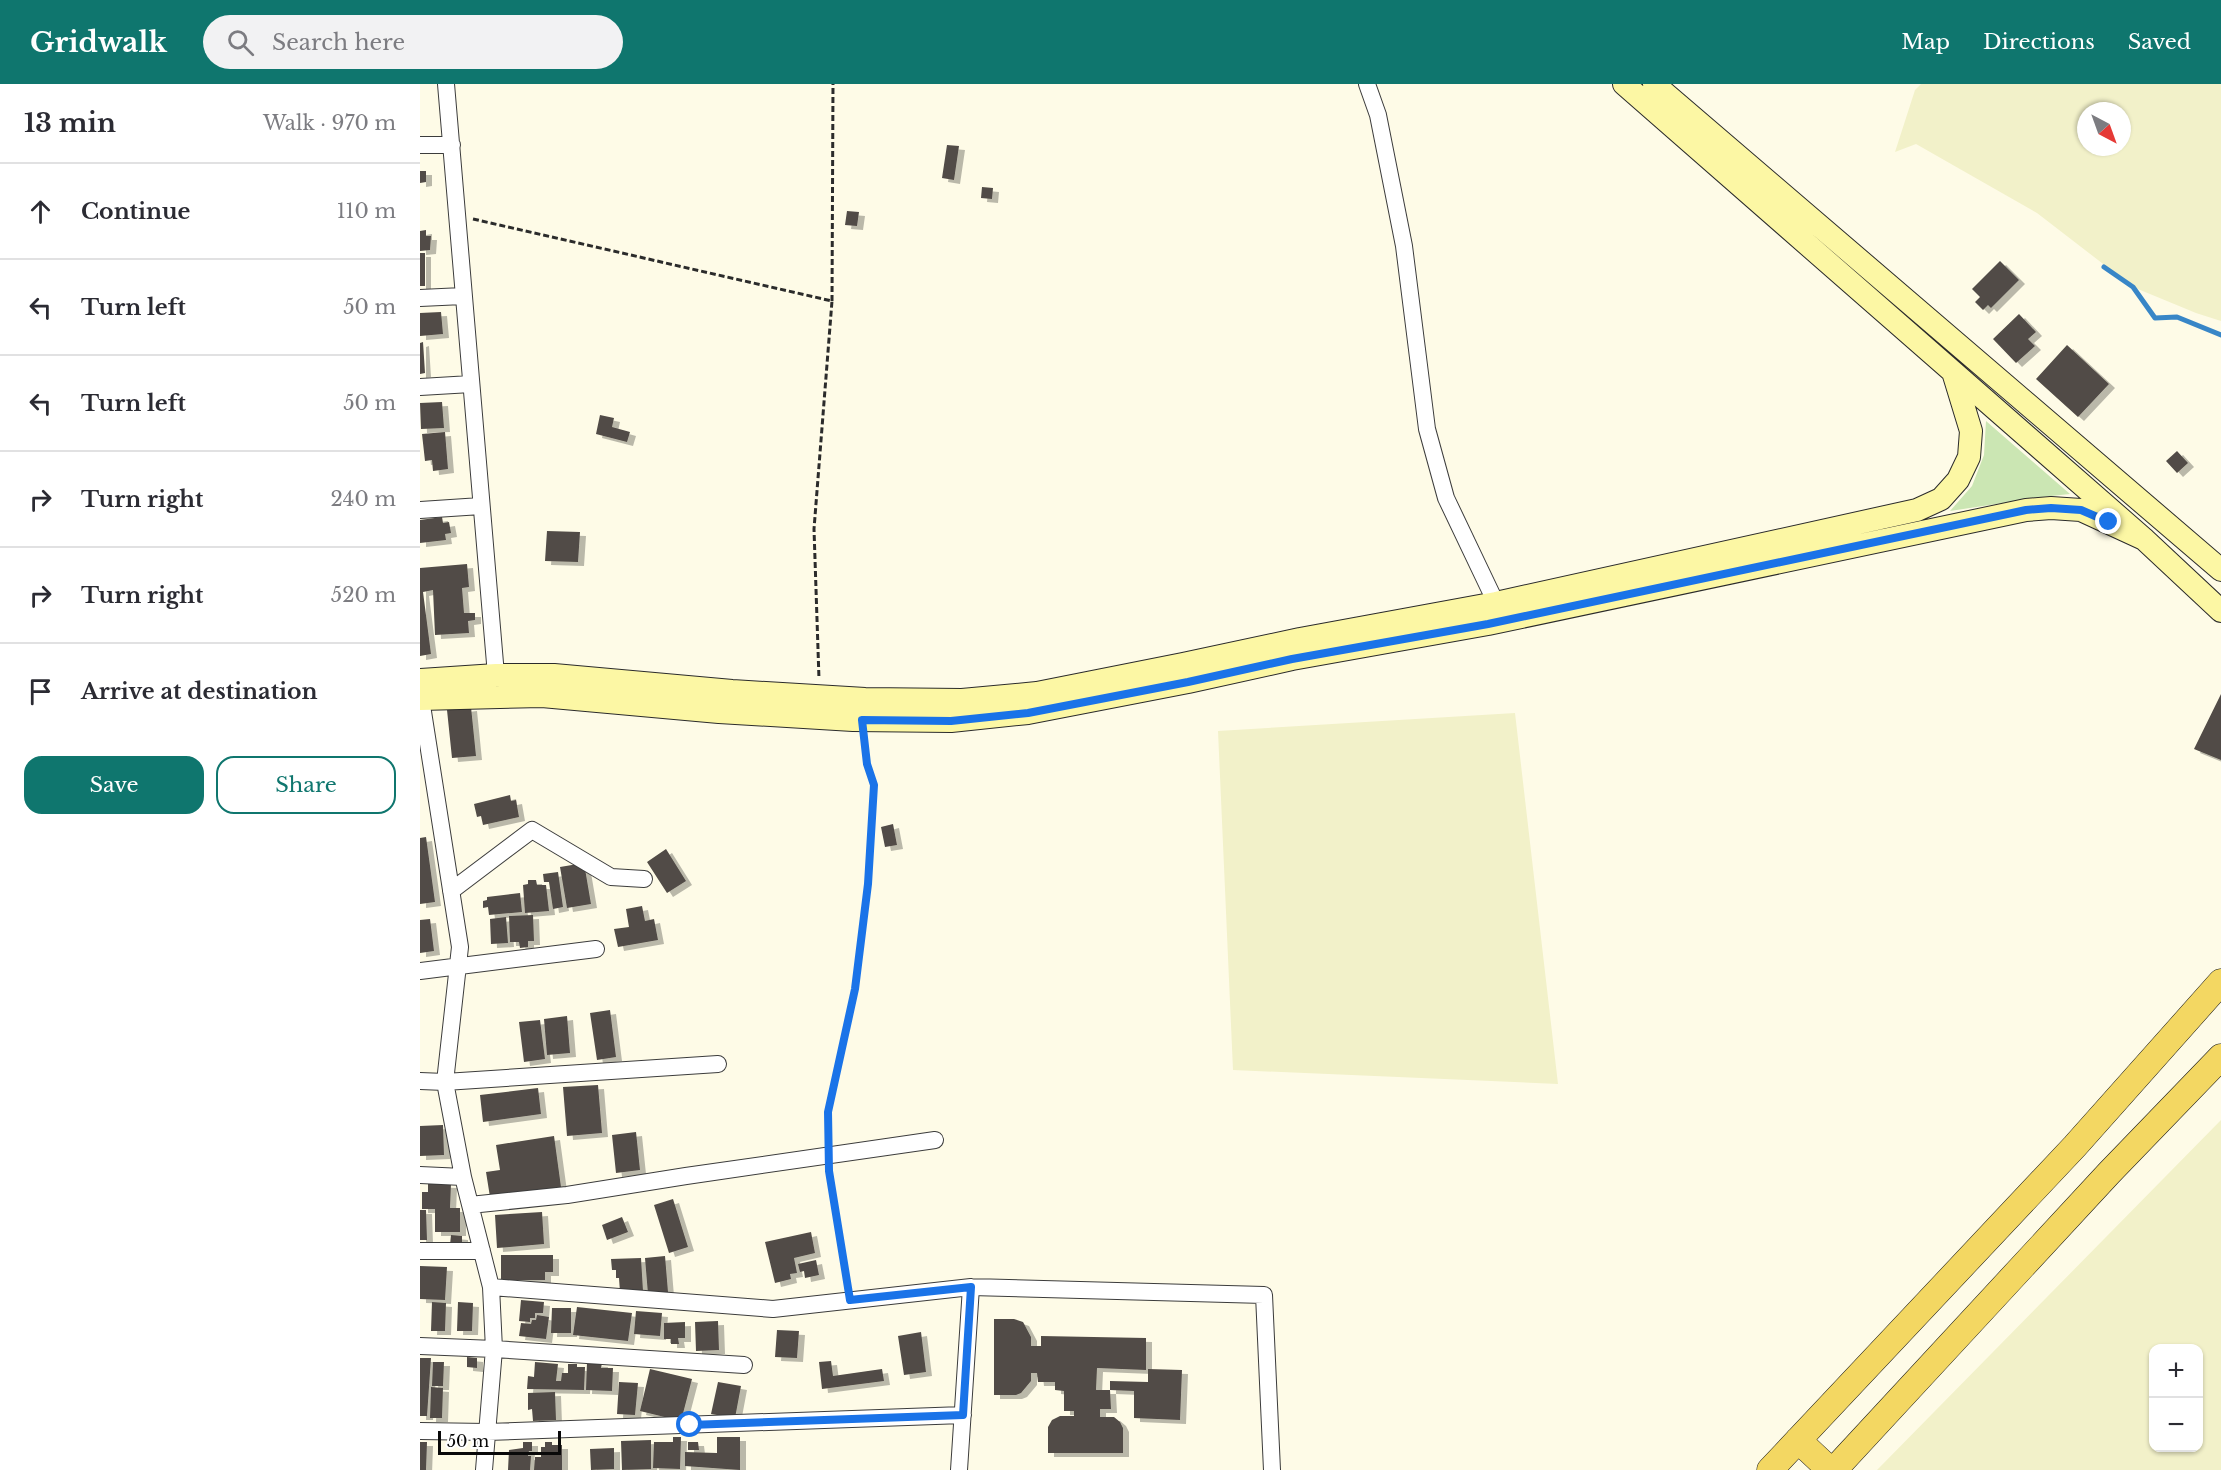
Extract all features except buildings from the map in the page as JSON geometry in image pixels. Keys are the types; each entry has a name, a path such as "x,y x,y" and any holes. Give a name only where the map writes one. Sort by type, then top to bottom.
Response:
{"main road":[{"path":"1770,1470 2075,1146 2221,982"},
{"path":"1834,1470 2109,1173 2221,1057"},
{"path":"1798,1440 1830,1470"}],"street":[{"path":"446,84 496,675"},
{"path":"1366,84 1378,115 1404,246 1427,429 1446,498 1496,603"},
{"path":"1624,84 2144,539 2221,611"},
{"path":"1654,84 2221,570"},
{"path":"420,145 452,145"},
{"path":"1798,238 1814,219"},
{"path":"420,298 463,296"},
{"path":"420,693 542,696 719,712 862,720 951,721 1028,713 1185,673 1300,639 1496,603 1917,510 1941,499 1958,480 1969,457 1971,431 1953,372"},
{"path":"420,387 471,384"},
{"path":"420,510 481,506"},
{"path":"420,693 496,675 554,675 732,691 962,700 1037,693 1292,659 1488,624 2026,510 2051,508 2081,510 2144,539"},
{"path":"1851,524 1855,547"},
{"path":"420,693 460,947 445,1082 463,1177 491,1287 494,1348 484,1470"},
{"path":"451,891 532,830 611,877 644,879"},
{"path":"420,971 596,949"},
{"path":"420,1082 718,1064"},
{"path":"470,1205 567,1195 935,1140"},
{"path":"420,1175 463,1177"},
{"path":"420,1251 482,1251"},
{"path":"491,1287 773,1309 971,1287 1264,1295 1272,1470"},
{"path":"959,1470 971,1287"},
{"path":"420,1346 494,1348 744,1365"},
{"path":"420,1431 487,1432 963,1415"}],"path":[{"path":"819,696 814,528 832,301 833,84"},
{"path":"457,216 832,301"},
{"path":"850,1300 829,1171 828,1112 855,989 868,884 874,785 867,764 862,720"}],"green space":[{"path":"1921,84 2221,84 2221,321 2133,287 2037,213 1916,144 1895,152 1915,90"},
{"path":"1986,421 2070,494 1950,511 1972,486 1984,455"},
{"path":"1515,713 1558,1084 1233,1070 1218,731"},
{"path":"2221,1120 2221,1470 1877,1470"}],"waterway":[{"path":"2104,267 2133,287 2155,318 2177,317 2221,335"}],"route":[{"path":"690,1425 963,1415 971,1287 850,1300 829,1171 828,1112 855,989 868,884 874,785 867,764 862,720 951,721 1028,713 1292,659 1488,624 2026,510 2051,508 2081,510 2109,522"}]}
